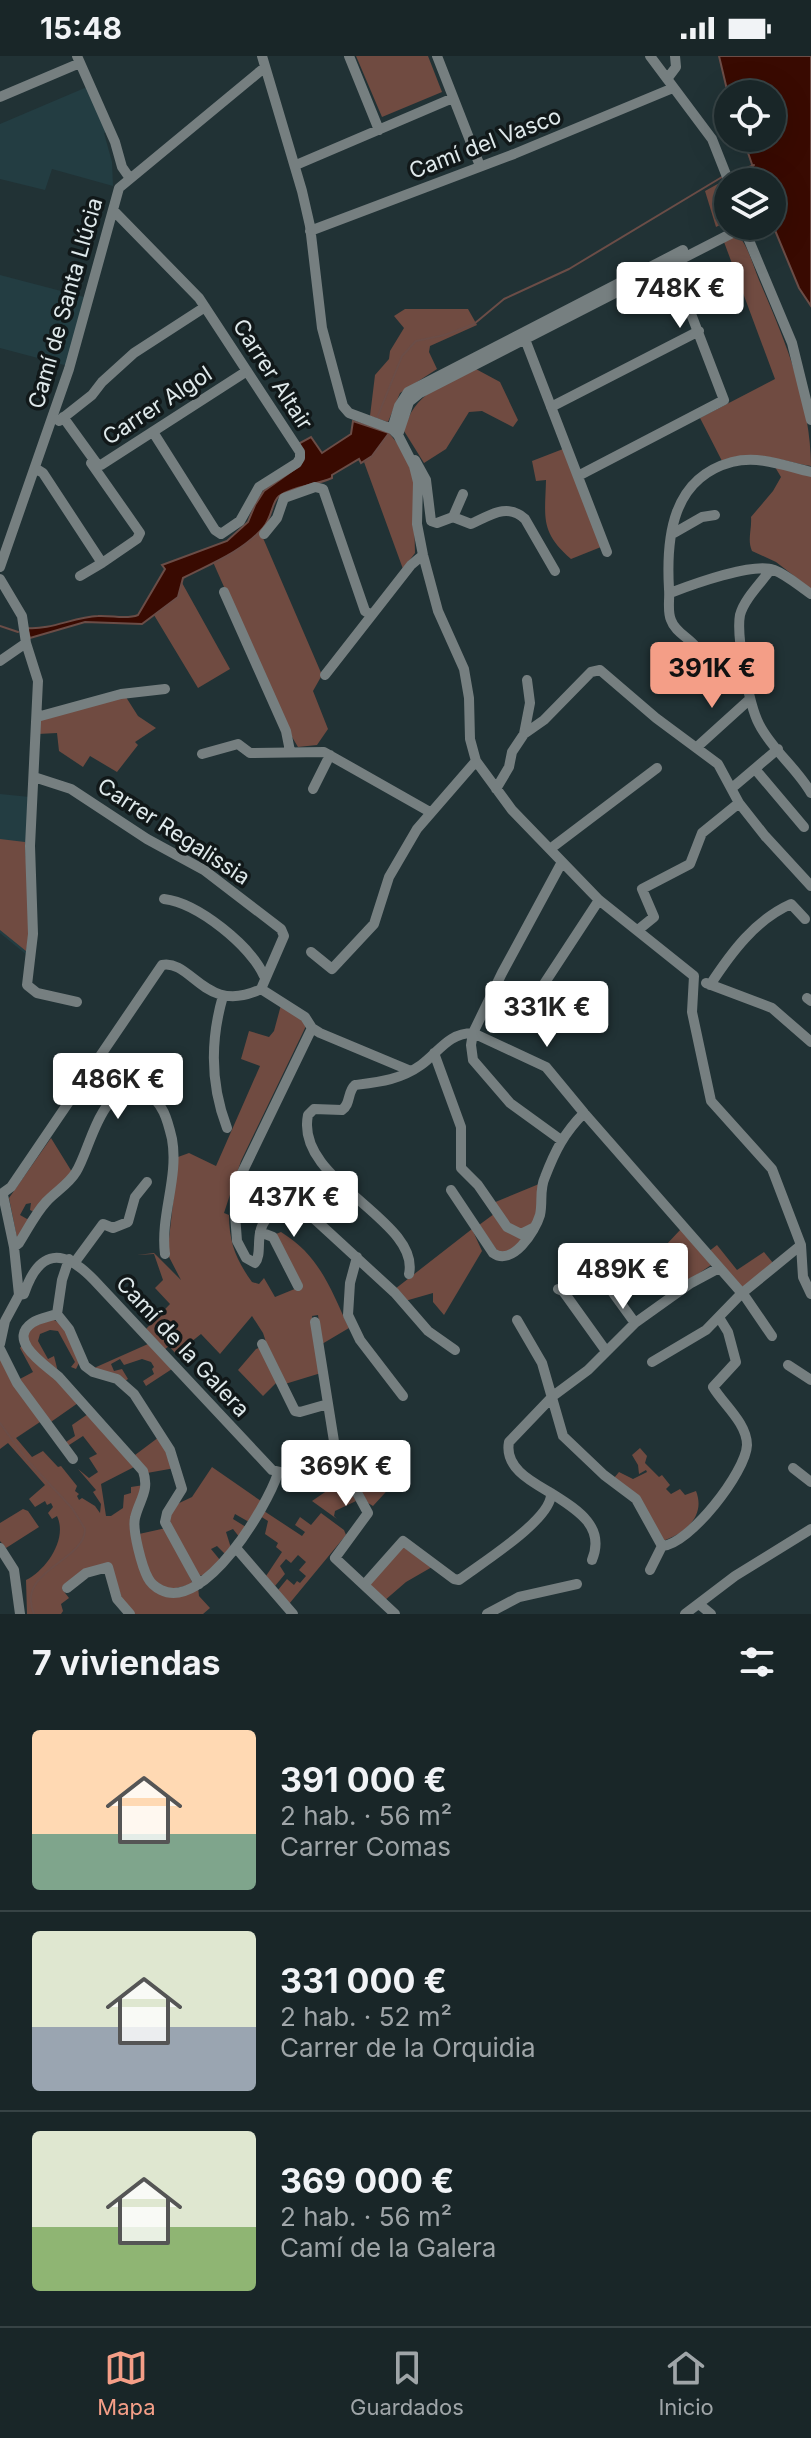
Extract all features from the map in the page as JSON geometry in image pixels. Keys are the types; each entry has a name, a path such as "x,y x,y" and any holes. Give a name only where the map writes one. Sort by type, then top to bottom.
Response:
{"street":[{"path":"349,56 379,130"},
{"path":"437,56 480,166"},
{"path":"650,56 712,139 723,168"},
{"path":"670,84 676,67 675,56"},
{"path":"0,97 78,60"},
{"name":"Camí de Santa Llúcia","path":"0,567 69,369 119,188 129,177 122,167 115,142 78,60"},
{"path":"129,177 263,62 296,165 310,231 322,328 344,409 392,430 410,458 418,482 417,524 423,555 438,611 464,669 470,739 476,761 520,819 599,900 694,976 772,1008 811,1042"},
{"name":"Camí del Vasco","path":"310,231 579,128 670,84"},
{"path":"296,165 453,98"},
{"name":"Carrer Altair","path":"113,210 205,307 300,452 300,458 259,487 243,518 221,534 215,530 153,432"},
{"path":"392,430 414,397 524,335 714,236"},
{"path":"671,260 715,240"},
{"path":"749,240 792,343 811,420"},
{"path":"578,476 724,400 671,260"},
{"path":"49,430 92,395 134,353 205,307"},
{"path":"551,407 699,331"},
{"path":"524,335 607,552"},
{"name":"Carrer Algol","path":"62,419 98,465 247,371"},
{"path":"62,419 140,533 137,539 80,576"},
{"path":"410,458 417,461 426,480 431,521 437,523 453,517 471,524 497,511 519,513 555,571"},
{"path":"664,654 682,666 691,664 697,655 693,643 678,631 669,617 668,568 678,506 683,495 704,475 732,462 783,464 811,472"},
{"path":"35,468 43,473 102,563"},
{"path":"264,534 277,518 284,498 315,487 323,489 365,611 371,615"},
{"path":"453,517 463,494"},
{"path":"674,533 702,517 715,515"},
{"path":"325,675 411,565 423,555"},
{"path":"670,593 759,568 771,569 811,594"},
{"path":"771,569 740,614 750,699 760,725 810,788"},
{"path":"0,579 20,609 26,643 37,674 30,846 33,934 27,985 37,993 77,1002"},
{"path":"224,592 286,731 290,751"},
{"path":"0,661 26,643"},
{"path":"496,789 508,769 512,752 524,734 544,720 597,669 718,764 739,803 811,886"},
{"path":"524,734 530,703 527,680"},
{"path":"37,717 121,694 165,689"},
{"path":"697,747 750,699"},
{"path":"202,754 238,744 250,753 316,750 430,812"},
{"path":"732,788 778,749"},
{"path":"313,789 330,755"},
{"path":"311,952 332,969 374,924 393,870 430,812 476,761"},
{"path":"550,849 657,768"},
{"path":"755,769 804,827"},
{"name":"Carrer Regalissia","path":"34,777 71,789 160,847 204,870 281,929 283,940 264,976"},
{"path":"638,930 654,917 642,889 690,864 702,833 739,803"},
{"path":"561,1140 515,1107 480,1070 472,1056 473,1033 562,862"},
{"path":"164,899 180,903 208,919 250,954 264,976 261,989"},
{"path":"542,987 599,900"},
{"path":"710,985 740,943 770,917 791,904 805,919"},
{"path":"73,1459 17,1383 0,1346 5,1321 19,1295 14,1247 2,1195 11,1187 162,965 171,965 223,996 236,997 261,989"},
{"path":"694,976 692,1012 711,1101 769,1164 801,1245 803,1277 811,1294"},
{"path":"261,989 305,1017 312,1028 411,1071"},
{"path":"223,996 212,1058 227,1128"},
{"path":"312,1028 240,1177 236,1234 241,1251 253,1263 259,1259 257,1240 263,1221 295,1211 305,1212 317,1219 395,1293 428,1331 455,1350"},
{"path":"409,1274 409,1257 403,1244 328,1169 308,1139 308,1115 314,1109 345,1109 355,1085 393,1080 411,1071 449,1040 473,1033 546,1067 741,1294 772,1336"},
{"path":"434,1053 461,1127 461,1168 478,1185 510,1230 521,1234 534,1227"},
{"path":"14,1247 45,1204 76,1174 93,1129 108,1105 123,1094 139,1092 159,1103 172,1142 174,1159 165,1254"},
{"path":"451,1190 489,1248 500,1258 507,1257 534,1227 540,1214 541,1186 561,1140 567,1129 584,1113"},
{"path":"147,1182 135,1197 128,1222 113,1228 103,1224 72,1261 62,1280 57,1314 69,1329 85,1366 93,1372 117,1379 130,1389 170,1450 182,1489 165,1522 196,1586"},
{"path":"260,1232 273,1237 298,1286"},
{"path":"652,1362 694,1339 720,1319 741,1294 801,1245"},
{"path":"19,1295 23,1295 31,1276 49,1258 54,1256 72,1261"},
{"path":"357,1257 350,1283 348,1315 360,1340 403,1396"},
{"name":"Camí de la Galera","path":"72,1261 278,1473"},
{"path":"592,1560 597,1542 592,1526 524,1476 514,1464 508,1449 511,1440 553,1396 588,1370 635,1323 691,1283 719,1268"},
{"path":"598,1272 635,1323"},
{"path":"558,1289 563,1291 606,1351"},
{"path":"57,1314 29,1325 25,1334 26,1346 59,1377 143,1471 146,1490 134,1526 149,1580 156,1588 173,1594 196,1586 236,1548 278,1473 338,1459"},
{"path":"650,1570 662,1546 677,1540 709,1512 731,1480 746,1448 746,1439 735,1418 713,1387 736,1362 728,1332 720,1319"},
{"path":"517,1320 539,1354 563,1436 604,1475 636,1499 662,1546"},
{"path":"315,1322 338,1459 368,1513 335,1558 395,1614"},
{"path":"262,1344 295,1411 328,1404"},
{"path":"788,1365 811,1380"},
{"path":"793,1468 811,1482"},
{"path":"364,1585 403,1541 459,1580 541,1517 551,1501 551,1493"},
{"path":"685,1614 735,1576 811,1529"},
{"path":"0,1548 16,1576 20,1614"},
{"path":"236,1548 293,1614"},
{"path":"67,1588 86,1573 108,1567 117,1599 130,1614"},
{"path":"487,1614 519,1597 577,1584"},
{"path":"699,1604 711,1614"}],"shaded area":[{"path":"356,56 428,56 442,92 382,117"},
{"path":"719,56 811,56 811,306 799,288 779,240 786,240 786,168 753,168 748,152 786,152 786,80 725,80"},
{"path":"87,87 108,131 104,133 112,162 113,186 52,169 45,190 0,179 0,124"},
{"path":"714,186 714,220 705,191"},
{"path":"742,240 745,245 778,325 801,394 811,466 755,456 722,461 700,418 775,379 724,242"},
{"path":"0,275 84,297 68,366 0,348"},
{"path":"405,309 468,309 477,325 430,346 429,352 437,369 400,393 388,422 370,416 375,375 389,359 390,351 404,328 394,316"},
{"path":"474,368 500,382 518,420 513,427 482,411 469,412 446,449 424,463 404,431 409,418 430,392"},
{"path":"353,421 389,433 372,456 361,463 359,459 332,475 332,478 279,496 266,524 255,536 225,557 183,578 178,597 142,624 85,622 30,638 27,628 89,617 138,615 165,569 162,565 227,541 248,522 264,491 299,466 298,444 311,437 322,453 351,434"},
{"path":"389,433 402,449 413,475 415,553 403,569 364,462"},
{"path":"563,449 601,547 571,559 549,532 545,515 546,480 536,481 532,461"},
{"path":"775,467 811,476 811,589 776,562 752,551 751,517 781,477"},
{"path":"260,531 322,675 313,691 328,729 317,745 298,747 286,727 213,562 246,544"},
{"path":"181,581 230,669 198,688 154,615 177,597"},
{"path":"124,694 138,716 156,728 135,742 138,745 117,772 90,756 83,767 59,751 57,733 38,734 38,720"},
{"path":"0,794 30,797 27,955 0,933"},
{"path":"0,839 25,842 30,933 26,951 0,930"},
{"path":"281,1005 305,1022 306,1026 241,1161 224,1213 229,1215 230,1234 238,1258 252,1282 259,1284 264,1278 275,1297 302,1286 276,1234 281,1232 315,1262 349,1328 322,1344 318,1315 312,1316 321,1373 285,1384 277,1382 263,1396 238,1370 256,1349 267,1345 252,1316 220,1354 201,1334 176,1354 169,1346 164,1350 145,1330 170,1304 155,1288 163,1280 154,1254 137,1255 154,1253 181,1280 168,1255 178,1157 189,1153 216,1166 260,1066 241,1059 249,1031 269,1037 274,1031"},
{"path":"51,1138 72,1172 34,1212 30,1210 31,1203 26,1204 20,1215 27,1219 31,1217 17,1238 9,1198"},
{"path":"539,1184 537,1215 531,1227 515,1230 493,1203"},
{"path":"494,1214 529,1233 512,1250 499,1253 479,1225"},
{"path":"472,1229 482,1251 444,1315 433,1302 433,1293 405,1301 395,1289"},
{"path":"681,1229 711,1265 678,1288 650,1262"},
{"path":"717,1245 737,1270 764,1252 773,1263 743,1288 708,1252"},
{"path":"51,1319 62,1325 69,1336 80,1361 76,1369 71,1367 75,1362 58,1331 40,1334 38,1341 48,1359 54,1356 58,1372 46,1364 27,1342 29,1329"},
{"path":"23,1343 78,1403 48,1424 18,1380 33,1372 20,1348"},
{"path":"148,1344 172,1369 146,1386 143,1381 154,1374 151,1362 142,1359 124,1365 120,1359 111,1364 114,1371 122,1369 128,1379 125,1381 94,1368"},
{"path":"0,1357 40,1422 16,1438 32,1457 43,1451 58,1467 61,1466 77,1486 75,1491 79,1494 79,1500 82,1498 95,1506 100,1513 101,1504 93,1492 96,1490 78,1469 89,1478 98,1472 89,1458 97,1454 83,1436 66,1447 63,1444 75,1436 72,1425 88,1414 136,1466 101,1484 106,1516 123,1508 124,1495 131,1493 131,1487 144,1485 135,1513 143,1573 161,1592 198,1587 199,1596 210,1608 203,1614 133,1614 124,1605 111,1566 62,1589 69,1598 61,1604 61,1614 27,1614 26,1580 41,1569 53,1553 60,1525 57,1516 52,1519 48,1513 53,1507 51,1503 47,1505 45,1501 35,1507 29,1499 45,1485 8,1443 0,1449"},
{"path":"159,1437 175,1468 147,1473 135,1455"},
{"path":"371,1444 395,1482 373,1506 368,1503 339,1454"},
{"path":"640,1448 647,1456 645,1463 659,1477 662,1475 670,1485 666,1489 671,1494 680,1489 685,1495 696,1491 696,1516 686,1529 662,1541 614,1478 619,1472 633,1479 647,1472 639,1474 632,1455"},
{"path":"212,1467 261,1501 249,1522 235,1514 233,1519 246,1527 240,1538 233,1529 226,1532 231,1548 225,1554 217,1546 211,1549 220,1560 199,1576 172,1530 169,1516 175,1505 192,1497"},
{"path":"344,1479 356,1501 335,1511 337,1519 312,1501"},
{"path":"23,1509 28,1511 39,1527 6,1548 0,1541 0,1523"},
{"path":"264,1511 302,1536 305,1532 295,1525 300,1517 311,1525 321,1513 344,1530 346,1535 289,1604 278,1590 287,1579 294,1585 297,1581 300,1583 306,1576 299,1570 306,1562 298,1555 291,1563 286,1559 280,1566 285,1574 275,1586 266,1576 282,1552 276,1547 278,1543 265,1534 268,1521 260,1516"},
{"path":"166,1528 193,1584 168,1590 149,1576 139,1534"},
{"path":"403,1547 432,1567 406,1582 384,1601 369,1583"}],"waterway":[{"path":"747,168 754,165"},
{"path":"377,418 402,356 416,341 474,324 504,299 569,269 714,182"},
{"path":"0,626 18,632"},
{"path":"0,1423 27,1460 72,1508 85,1529 82,1540 74,1550 42,1576 34,1587 31,1599 34,1614"}]}
